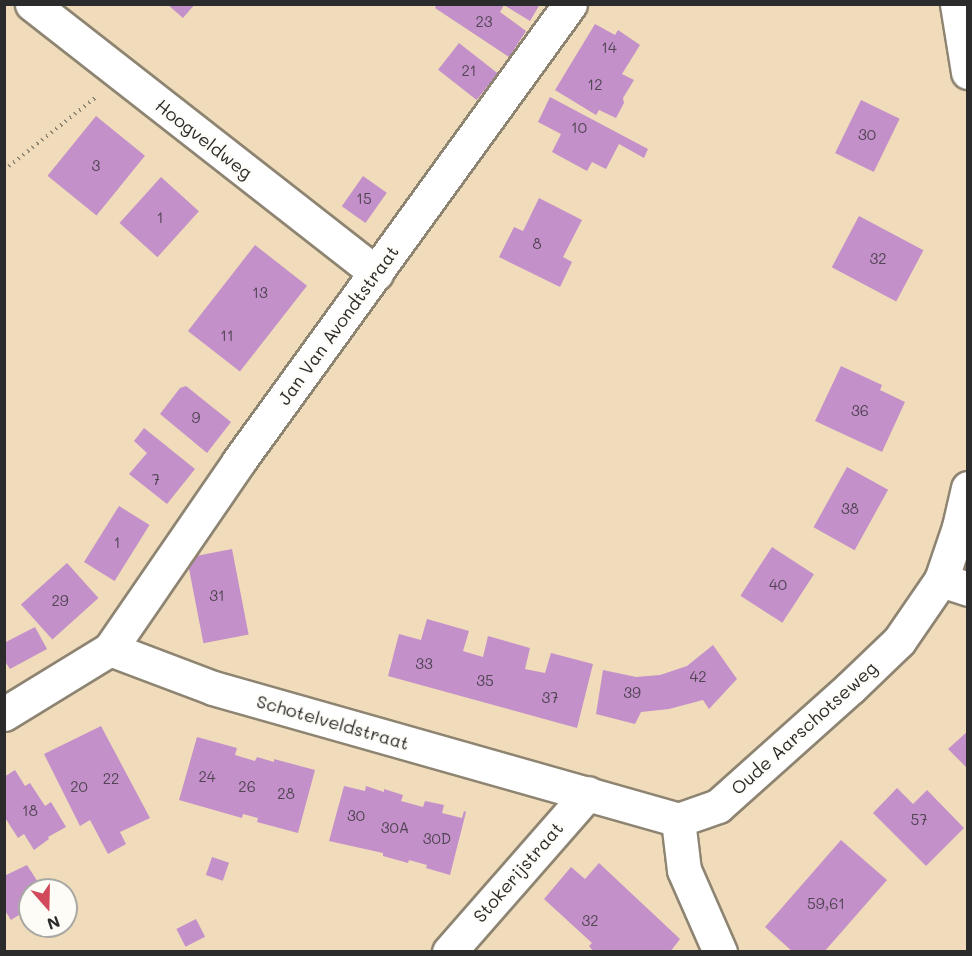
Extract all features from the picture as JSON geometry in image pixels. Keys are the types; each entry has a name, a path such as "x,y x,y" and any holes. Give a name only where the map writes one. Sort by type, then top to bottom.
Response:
{"street":[{"name":"Hoogveldweg","path":"32,4 376,273"},
{"name":"Jan Van Avondtstraat","path":"110,650 239,461 570,4"},
{"path":"957,4 968,72"},
{"name":"Oude Aarschotseweg","path":"678,820 718,806 850,688 954,584 959,527 968,488"},
{"path":"4,714 110,650"},
{"name":"Schotelveldstraat","path":"110,650 213,688 678,820"},
{"name":"Stokerijstraat","path":"449,951 588,793"},
{"path":"678,820 684,870 720,951"}],"path":[{"path":"4,170 122,76"}],"building":[{"path":"167,4 195,4 183,18"},
{"path":"437,4 540,4 530,21 504,5 500,12 526,31 509,57 435,8"},
{"path":"595,24 615,35 618,30 640,45 622,74 634,80 623,98 624,103 616,118 599,110 596,115 555,90"},
{"path":"459,43 498,73 477,100 438,70"},
{"path":"550,97 648,149 644,158 619,144 606,169 592,162 587,171 552,152 561,134 538,122"},
{"path":"861,100 900,119 874,172 835,153"},
{"path":"96,116 145,156 97,215 48,176"},
{"path":"363,176 387,193 366,223 342,206"},
{"path":"161,177 199,211 157,257 120,223"},
{"path":"539,198 582,220 563,257 572,262 560,287 499,257 514,227 523,231"},
{"path":"859,216 923,250 896,301 832,267"},
{"path":"255,245 307,286 240,372 188,331"},
{"path":"841,366 882,385 880,390 905,402 882,452 815,421"},
{"path":"186,386 231,422 207,453 160,414 180,388"},
{"path":"144,428 195,469 167,504 129,474 147,453 134,441"},
{"path":"847,467 888,490 855,550 814,527"},
{"path":"119,506 150,525 115,581 84,562"},
{"path":"772,547 814,574 782,623 740,596"},
{"path":"232,549 249,634 203,643 187,558"},
{"path":"67,563 98,598 52,639 21,604"},
{"path":"427,619 469,631 463,651 483,657 488,636 530,648 525,669 545,673 551,653 593,664 577,728 388,676 399,634 421,640"},
{"path":"35,627 47,649 10,669 4,660 4,643"},
{"path":"713,645 737,679 709,709 703,700 669,709 641,712 635,724 596,714 603,670 636,677 660,675 687,666"},
{"path":"101,726 150,818 120,832 126,844 108,854 90,820 80,826 44,754"},
{"path":"968,731 968,769 948,749"},
{"path":"197,737 237,748 235,755 255,761 257,757 274,762 274,759 315,770 298,833 257,822 258,818 243,814 242,818 179,800"},
{"path":"15,770 25,786 30,783 45,806 51,802 66,827 48,837 49,839 34,850 24,834 18,838 4,816 4,777"},
{"path":"344,786 365,791 366,786 384,792 384,789 403,795 401,801 423,807 425,801 444,805 442,813 462,818 464,811 466,812 450,875 426,868 427,865 409,860 408,863 383,856 383,853 329,841"},
{"path":"897,788 913,804 927,790 964,828 926,866 873,813"},
{"path":"841,840 887,880 824,952 793,952 765,927"},
{"path":"212,857 229,863 223,881 206,875"},
{"path":"599,863 680,939 670,952 594,952 589,946 592,943 544,899 571,867 585,879"},
{"path":"27,865 35,878 18,878 18,916 11,920 4,909 4,876"},
{"path":"196,919 205,937 185,947 176,929"}]}
